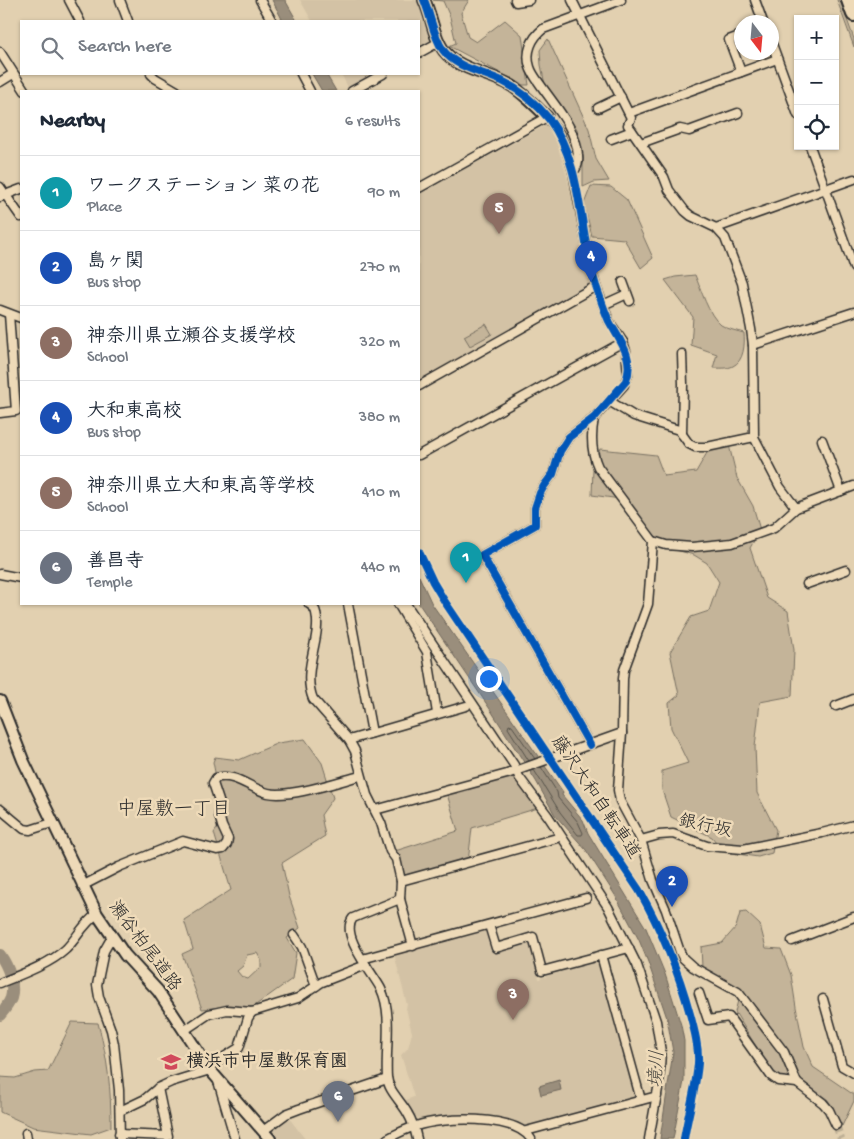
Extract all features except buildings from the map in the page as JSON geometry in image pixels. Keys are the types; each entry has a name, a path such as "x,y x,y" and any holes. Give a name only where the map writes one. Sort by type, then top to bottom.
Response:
{"highway":[{"path":"849,0 854,14"}],"main road":[{"path":"428,2 438,42 443,50 456,62 512,86 547,117"},
{"name":"瀬谷柏尾道路","path":"0,701 52,823 97,914 125,955 158,992 212,1071 270,1139"}],"street":[{"path":"69,0 79,20"},
{"path":"120,0 128,20"},
{"path":"260,0 271,20"},
{"path":"514,0 516,2 529,0"},
{"path":"572,0 629,113 631,118 628,126 685,211 716,228 724,238 742,283 753,345 754,437 780,487 796,508"},
{"path":"573,172 577,168 578,162 576,142 571,129 530,67 528,52 537,34 544,29 621,0"},
{"path":"755,0 761,15"},
{"path":"734,38 729,40 734,53"},
{"path":"420,52 438,42"},
{"path":"0,52 24,90"},
{"path":"736,60 741,72"},
{"path":"629,113 774,60"},
{"path":"777,60 794,105"},
{"path":"0,82 14,74"},
{"path":"153,75 176,90"},
{"path":"302,75 309,90"},
{"path":"354,90 381,75"},
{"path":"598,108 621,97"},
{"path":"641,143 680,129 689,131 738,113"},
{"path":"420,187 547,117 563,141 573,172 590,264 609,321 623,342 626,351 628,375 624,385 594,418 570,437 560,451 553,474 540,493 535,508 535,525 482,555 590,745"},
{"path":"611,140 632,131"},
{"path":"811,150 854,268"},
{"path":"716,228 854,179"},
{"path":"0,187 3,196 20,216"},
{"path":"3,196 20,189"},
{"path":"603,305 629,298 623,282"},
{"path":"420,385 596,286"},
{"path":"0,310 20,318"},
{"path":"753,345 854,312"},
{"path":"0,412 18,411 9,314"},
{"path":"420,454 623,342"},
{"path":"682,354 682,434"},
{"path":"609,400 634,416 680,430 689,444 695,447 707,447 754,437"},
{"path":"594,418 592,428 593,457 598,467 653,541 666,545 692,547 732,542 774,528 796,508 854,486"},
{"path":"822,440 841,491"},
{"path":"653,541 648,604 624,670 618,790 620,801 641,840 653,880 666,910 678,948 684,958 693,967 738,992 784,1052 797,1083 823,1103 836,1125"},
{"path":"807,584 846,570"},
{"path":"0,574 20,578"},
{"path":"312,605 316,614 317,628 310,677 312,695 314,700 349,740 355,752 360,776 367,795 375,810 390,851 396,859 401,881 400,900 413,946"},
{"path":"348,605 372,733"},
{"path":"399,605 426,652 438,713"},
{"path":"407,605 519,770 519,777 534,796 608,907 637,965 656,1021 660,1039 661,1064 649,1139"},
{"path":"836,706 854,699"},
{"path":"349,740 466,706"},
{"path":"375,810 519,770 622,733"},
{"path":"82,886 119,867 183,841 218,850 223,849 228,839 219,815 220,804 213,783 216,778 228,777 267,793 279,794 360,776"},
{"path":"534,796 532,800 582,878 587,875"},
{"path":"0,809 24,829 30,830 52,823"},
{"name":"銀行坂","path":"641,840 659,835 673,834 707,846 743,849 822,834 854,825"},
{"path":"401,881 557,838"},
{"path":"185,1030 209,1014 226,1010 252,1012 298,998 322,982 364,962 413,946 586,898"},
{"path":"400,900 353,918 350,922 350,934 385,998 388,1052 387,1079 408,1114 414,1126 417,1139"},
{"path":"0,983 64,951 86,922 97,914"},
{"path":"792,941 854,917"},
{"path":"489,925 496,948 533,937 542,971 629,948"},
{"path":"294,935 302,947 316,986"},
{"path":"112,937 104,951 97,985 114,1044 120,1112 120,1136 168,1136 158,1088"},
{"path":"602,955 641,1100"},
{"path":"699,993 708,1020 729,1017 771,1076 778,1081 797,1083"},
{"path":"823,999 842,1066 854,1073"},
{"path":"120,1112 145,1100 158,1088 171,1082 212,1071 239,1048 246,1024 252,1012"},
{"path":"212,1071 235,1139"},
{"path":"263,1130 286,1114 387,1079"},
{"path":"388,1139 414,1126 458,1120 492,1120 526,1131 657,1096"},
{"path":"526,1131 531,1139"}],"shaded area":[{"path":"300,0 419,0 433,40 420,49 420,20 311,20"},
{"path":"433,0 469,0 461,13 468,37 476,42 505,20 522,35 529,85 523,85 449,46 456,43 450,17 443,1"},
{"path":"837,0 840,0 854,39 854,47"},
{"path":"548,39 589,129 596,159 609,181 594,182 583,187 583,159 577,129 545,85 540,50"},
{"path":"342,75 375,75 349,89"},
{"path":"546,125 556,141 566,173 590,285 420,381 420,193"},
{"path":"591,186 611,187 627,200 653,258 641,268 624,239 592,236 584,204"},
{"path":"695,275 702,294 716,321 726,328 744,333 742,356 737,364 731,367 713,368 717,354 691,345 693,317 665,280"},
{"path":"486,324 492,334 470,346 464,336"},
{"path":"729,445 737,478 753,506 760,530 750,548 767,598 788,611 794,650 792,696 760,702 755,747 757,793 776,830 772,853 758,857 724,852 712,837 671,817 662,790 662,771 688,763 671,728 669,703 679,695 670,652 691,617 709,611 719,582 707,563 694,555 676,550 654,535 627,500 592,495 593,469 600,449 656,455 664,476 696,472 708,451"},
{"path":"305,739 322,763 333,798 321,815 325,836 282,863 289,896 300,928 287,938 296,953 292,979 253,1007 202,1009 182,954 193,949 184,920 231,890 214,833 224,818 213,762 215,757 239,760 278,743","holes":["257,953 261,960 261,967 248,979 242,977 237,971 243,966 247,955"]},
{"path":"513,775 538,808 472,828 468,862 405,878 395,851 458,831 447,794"},
{"path":"746,912 760,925 766,948 781,949 791,975 804,1047 813,1067 854,1095 854,1101 842,1126 828,1100 804,1082 774,1076 735,1012 741,989 702,967 701,947 722,943 736,927 740,913"},
{"path":"487,930 494,954 531,942 539,979 550,975 550,971 596,959 602,961 637,1098 528,1127 492,1118 419,1120 403,1101 414,1097 401,1055 408,1048 412,1033 394,954"},
{"path":"72,1022 98,1023 108,1074 111,1127 91,1134 33,1127 0,1112 0,1077 15,1078 35,1072 48,1071"},
{"path":"289,1118 305,1139 279,1139 271,1130"}],"water":[{"path":"272,0 285,0 296,20 282,20"},
{"path":"313,75 327,75 335,90 321,90"},
{"path":"420,578 432,604 563,792 562,795 583,820 588,833 646,928 665,974 684,1041 684,1081 673,1139 660,1139 673,1052 667,1018 639,940 615,895 586,850 555,815 536,781 420,605"},
{"path":"559,1080 561,1090 541,1095 539,1086"}],"waterway":[{"path":"0,955 6,964 12,987 10,1000 0,1015"}],"tunnel":[{"path":"836,1125 841,1139"}],"cycle path":[{"path":"424,0 437,39 448,56 462,65 502,81 522,93 544,113 560,137 569,157 575,178 590,265 596,286 609,321 625,349 629,364 626,381 594,418 569,437 560,451 553,474 540,493 535,508 535,525 482,555 590,745"},
{"name":"藤沢大和自転車道","path":"420,554 445,602 639,890 662,935 685,998 695,1032 698,1051 696,1082 684,1139"}],"place":[{"name":"神奈川県立大和東高等学校","path":"499,234"},
{"name":"大和東高校","path":"591,282"},
{"name":"ワークステーション 菜の花","path":"466,583"},
{"name":"島ヶ関","path":"672,907"},
{"name":"神奈川県立瀬谷支援学校","path":"513,1020"},
{"name":"横浜市中屋敷保育園","path":"171,1062"},
{"name":"善昌寺","path":"338,1122"}],"district":[{"name":"中屋敷一丁目","path":"174,810"}],"water label":[{"name":"境川","path":"658,1069"}]}
